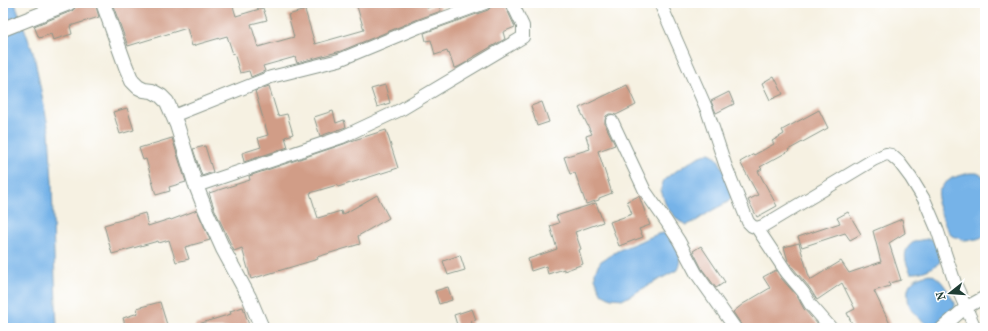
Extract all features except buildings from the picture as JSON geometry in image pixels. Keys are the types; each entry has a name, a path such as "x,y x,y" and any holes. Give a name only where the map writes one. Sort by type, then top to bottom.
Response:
{"street":[{"path":"3,29 69,3"},
{"path":"103,3 132,81 138,87 144,90 152,91 161,96 167,102 184,146 196,186 223,249 249,297 262,328"},
{"path":"173,116 270,77 338,60 419,26 485,3"},
{"path":"196,186 342,137 402,108 523,37 523,26 512,3"},
{"path":"660,3 707,110 725,164 748,222 757,228 787,273 803,292 810,304 831,328"},
{"path":"612,121 645,191 674,235 696,273 735,328"},
{"path":"757,228 763,226 873,160 886,154 891,155 903,167 925,201 937,229 955,283 975,328"},
{"path":"942,328 965,308 985,297"}],"water":[{"path":"3,3 15,3 34,55 49,131 57,328 3,328"},
{"path":"709,153 714,155 721,165 732,196 728,202 687,225 679,221 669,210 661,190 662,185 664,180 670,175 698,157"},
{"path":"969,173 977,173 985,177 985,236 977,239 964,240 952,236 946,227 937,203 939,191 944,184 952,178"},
{"path":"664,233 668,234 679,251 680,259 677,270 624,299 611,298 601,293 595,278 595,271 601,261 619,250"},
{"path":"931,239 937,247 940,255 940,262 927,270 918,273 911,273 905,256 907,249 915,241"},
{"path":"930,274 935,276 945,286 955,303 955,308 953,312 943,321 930,326 918,318 910,306 908,291 913,280"}]}
